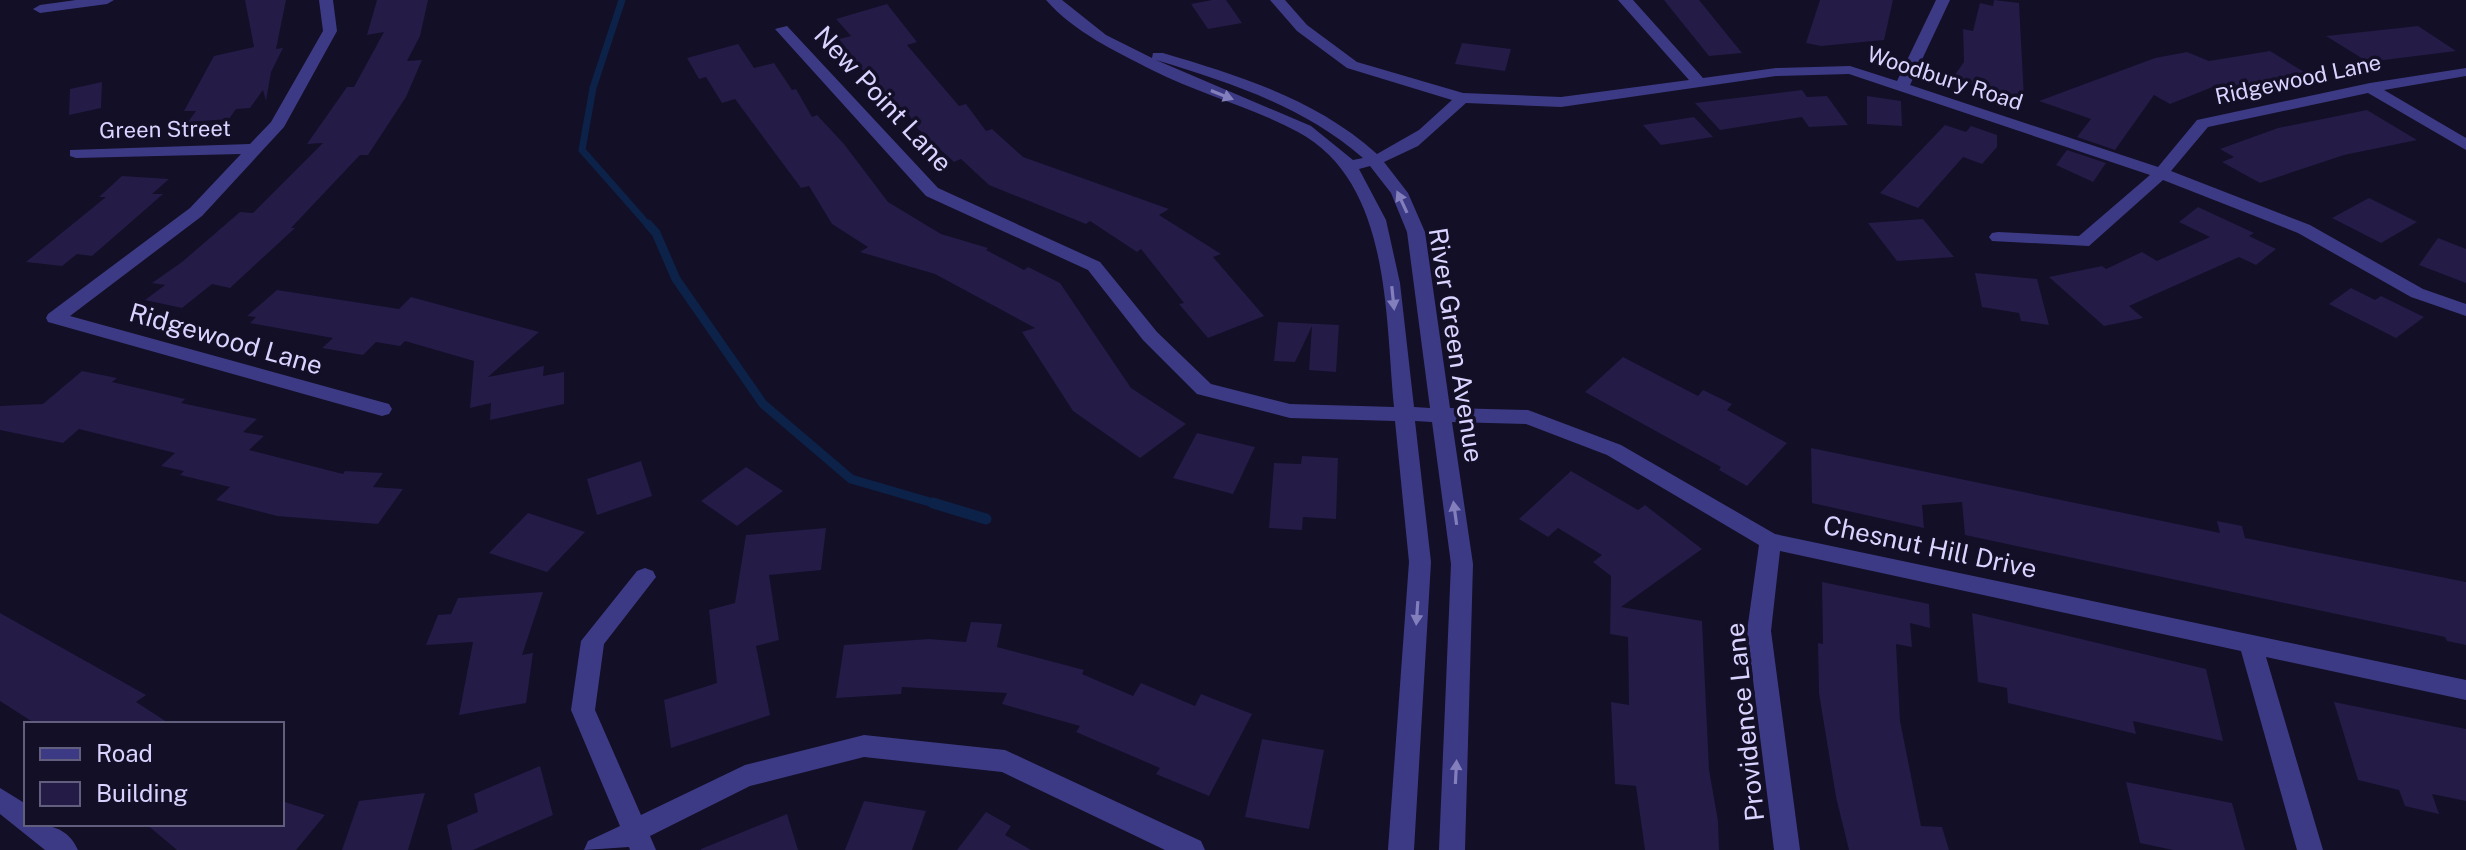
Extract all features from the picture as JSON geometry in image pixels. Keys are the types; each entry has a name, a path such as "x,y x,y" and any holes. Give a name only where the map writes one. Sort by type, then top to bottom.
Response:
{"street":[{"path":"40,9 107,0"},
{"path":"255,149 278,124 330,31 326,0"},
{"name":"River Green Avenue","path":"1053,0 1101,38 1182,79 1305,129 1350,166 1377,220 1391,283 1420,562 1401,850"},
{"name":"Woodbury Road","path":"1277,0 1302,28 1352,65 1462,98 1561,102 1776,72 1850,70 2161,173 2304,229 2417,293 2466,310"},
{"path":"1625,0 1700,83"},
{"path":"1902,87 1943,0"},
{"name":"New Point Lane","path":"782,29 932,192 1094,266 1150,336 1204,389 1290,411 1405,416"},
{"name":"River Green Avenue","path":"1101,38 1202,69 1296,105 1353,141 1393,183 1416,232 1462,564 1452,850"},
{"name":"Ridgewood Lane","path":"1998,237 2083,242 2161,173 2203,123 2370,88 2466,72"},
{"path":"2370,88 2466,145"},
{"path":"1350,166 1373,162 1423,139 1462,98"},
{"name":"Green Street","path":"76,153 255,149"},
{"name":"Ridgewood Lane","path":"255,149 196,212 55,318 382,409"},
{"name":"Chesnut Hill Drive","path":"1405,416 1528,417 1614,450 1770,541 2466,690"},
{"name":"Providence Lane","path":"1770,541 1759,631 1787,850"},
{"path":"640,840 583,710 593,641 645,577"},
{"path":"2251,644 2310,850"},
{"path":"597,850 640,840 745,776 864,746 1005,761 1192,850"},
{"path":"0,799 24,817"},
{"path":"35,826 65,850"}],"building":[{"path":"245,0 286,0 276,49 283,48 271,72 266,101 263,90 250,108 236,109 229,119 188,122 196,111 184,111 214,56 254,47"},
{"path":"377,0 428,0 420,36 407,61 422,60 406,97 368,155 360,155 291,228 295,228 230,288 212,284 182,308 145,300 165,285 152,283 182,262 240,212 253,213 323,143 307,144 347,87 354,87 384,32 367,35"},
{"path":"1226,0 1242,23 1208,29 1191,4"},
{"path":"1664,0 1699,0 1742,53 1709,56"},
{"path":"1820,0 1893,0 1884,40 1821,46 1806,43"},
{"path":"1994,0 2019,3 2024,98 1952,79 1964,62 1963,29 1973,31 1980,3 1993,6"},
{"path":"887,4 917,42 907,45 959,106 966,104 986,131 992,129 1023,157 1169,209 1159,215 1221,254 1213,257 1264,316 1208,338 1179,304 1184,303 1141,249 1137,252 1090,221 1086,224 989,185 961,159 954,162 918,129 906,110 902,112 872,77 869,78 839,39 851,36 836,19"},
{"path":"2418,26 2456,51 2368,62 2326,36"},
{"path":"1462,43 1511,49 1505,71 1455,64"},
{"path":"738,44 754,68 774,63 792,90 796,89 812,117 817,115 844,144 888,202 941,234 988,248 986,250 1024,270 1028,267 1060,283 1131,388 1186,424 1140,458 1073,411 1022,332 1035,328 935,274 860,252 868,247 832,224 809,186 801,188 735,99 722,103 706,77 699,79 687,58"},
{"path":"2270,51 2304,72 2227,89 2220,84 2170,104 2154,95 2115,150 2077,137 2091,119 2039,101 2155,58 2187,52 2209,61"},
{"path":"102,82 101,108 69,115 70,89"},
{"path":"1802,90 1807,97 1827,96 1848,125 1809,127 1802,117 1720,130 1695,103"},
{"path":"1867,96 1901,101 1902,126 1867,124"},
{"path":"2367,110 2417,140 2344,155 2260,183 2222,162 2234,157 2220,149 2278,128"},
{"path":"1694,117 1713,137 1661,145 1643,125"},
{"path":"1945,125 1966,132 1971,126 1997,135 1997,147 1982,164 1963,157 1918,208 1880,193"},
{"path":"2067,150 2106,163 2093,182 2056,165"},
{"path":"122,176 169,179 152,194 163,194 92,256 77,254 62,266 26,262 106,197 99,197"},
{"path":"2369,198 2417,222 2381,243 2332,218"},
{"path":"2198,207 2254,233 2249,236 2276,249 2256,265 2239,257 2129,306 2143,318 2104,326 2049,277 2102,266 2106,269 2142,252 2157,261 2210,237 2179,222"},
{"path":"1923,219 1954,257 1897,261 1868,223"},
{"path":"2438,238 2466,249 2466,283 2419,265"},
{"path":"1975,273 2037,279 2049,325 2021,321 2019,313 1982,307"},
{"path":"2351,288 2375,300 2381,296 2424,317 2396,338 2329,304"},
{"path":"277,290 399,309 411,297 539,332 488,377 544,366 543,376 564,372 564,404 490,420 491,403 470,408 474,361 405,341 400,346 376,342 363,355 322,348 333,338 250,323 256,317 247,316"},
{"path":"1278,322 1339,325 1336,372 1309,370 1312,326 1295,362 1274,361"},
{"path":"1623,357 1698,396 1703,390 1732,404 1727,410 1787,443 1747,486 1719,470 1721,467 1585,392"},
{"path":"82,371 117,378 112,382 185,399 181,403 257,419 243,432 264,436 249,450 343,474 345,471 383,473 373,487 403,489 378,524 277,516 216,500 230,487 180,475 184,471 161,466 175,453 79,429 63,443 0,430 0,406 43,404"},
{"path":"1197,433 1255,447 1233,494 1173,478"},
{"path":"1811,448 2220,533 2217,521 2242,526 2245,538 2466,582 2466,645 2447,641 2445,637 1965,535 1962,502 1922,505 1924,528 1812,503"},
{"path":"1302,456 1338,458 1336,519 1303,517 1302,530 1269,528 1274,463 1301,464"},
{"path":"641,461 652,496 597,515 587,479"},
{"path":"746,467 783,491 737,526 701,501"},
{"path":"1571,471 1638,510 1645,505 1702,549 1621,607 1702,621 1709,770 1718,821 1719,850 1645,850 1636,786 1615,784 1611,702 1629,705 1628,637 1610,634 1611,576 1593,562 1602,555 1558,528 1548,537 1519,519"},
{"path":"528,513 585,532 547,572 489,553"},
{"path":"826,528 821,570 769,575 779,640 756,646 770,715 671,748 664,700 717,683 709,610 735,603 746,535"},
{"path":"1822,582 1929,604 1930,628 1910,623 1912,647 1896,644 1900,721 1921,826 1942,827 1949,850 1849,850 1836,797 1819,693 1818,643 1823,644"},
{"path":"543,592 522,655 533,653 526,703 459,715 473,642 426,645 438,615 451,614 458,598"},
{"path":"0,613 146,695 136,702 167,722 33,722 0,701"},
{"path":"1972,613 2206,669 2223,741 2133,721 2136,734 2008,703 2007,688 1978,682"},
{"path":"971,622 1002,624 997,647 1084,670 1082,674 1133,696 1141,683 1195,706 1201,694 1252,714 1209,796 1156,774 1160,768 1076,732 1080,726 1002,704 1007,693 902,687 901,694 836,698 844,645 929,639 966,642"},
{"path":"2334,702 2466,729 2466,801 2432,794 2439,814 2405,806 2399,790 2358,780"},
{"path":"1262,739 1324,750 1309,829 1245,817"},
{"path":"540,766 553,815 473,850 452,850 447,825 478,812 474,794"},
{"path":"2126,782 2232,803 2245,850 2173,850 2140,843"},
{"path":"425,793 408,850 342,850 359,801"},
{"path":"864,801 926,811 912,850 845,850"},
{"path":"284,802 325,815 296,850 177,850 148,826 284,826"},
{"path":"986,812 1011,826 1005,835 1031,850 957,850"},
{"path":"787,814 798,850 701,850 701,849"}],"waterway":[{"path":"622,0 593,88 582,150 649,226"},
{"path":"648,224 656,233 676,279 763,404 851,479 940,505"},
{"path":"933,503 986,519"}]}
